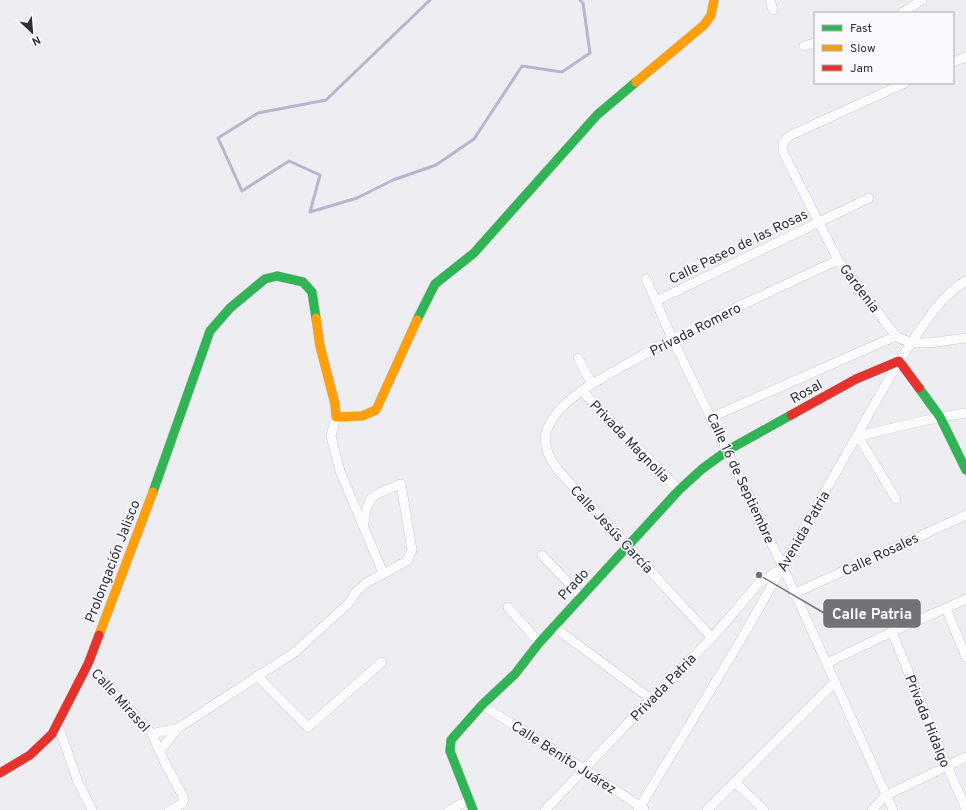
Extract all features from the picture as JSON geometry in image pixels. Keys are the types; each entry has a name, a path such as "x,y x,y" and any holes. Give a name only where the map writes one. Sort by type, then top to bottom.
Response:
{"street":[{"path":"383,573 364,523 355,510 340,471 331,436 336,417 357,417 376,410 427,297 435,284 474,252 597,115 704,25 711,15 714,0"},
{"path":"770,0 773,10"},
{"path":"904,12 922,0"},
{"path":"804,46 814,43"},
{"path":"954,62 966,57"},
{"name":"Calle Paseo de las Rosas","path":"656,301 819,224 783,152 783,143 789,136 903,84"},
{"path":"819,224 869,198"},
{"name":"Gardenia","path":"819,224 838,260 896,336 903,341 912,343"},
{"name":"Privada Romero","path":"559,411 592,384 672,338 838,260"},
{"name":"Prolongación Jalisco","path":"0,773 30,755 44,744 58,725 88,664 147,509 210,331 230,308 265,279 277,276 304,282 312,292 320,346 335,404 336,417"},
{"name":"Calle 16 de Septiembre","path":"646,279 672,338 728,450 783,567 885,796 893,810"},
{"name":"Avenida Patria","path":"641,809 742,638 900,361 925,323 944,300 959,285 966,281"},
{"path":"712,417 896,336"},
{"path":"912,343 966,338"},
{"path":"578,358 592,384"},
{"path":"900,361 940,417 966,470"},
{"name":"Rosal","path":"728,450 856,379 900,361"},
{"name":"Privada Magnolia","path":"582,391 679,490"},
{"name":"Calle Jesús García","path":"559,411 549,423 545,436 545,449 550,460 712,638"},
{"path":"896,499 858,436 940,417 966,413"},
{"name":"Prado","path":"469,800 451,757 450,746 455,734 514,674 539,643 581,596 628,547 679,490 702,469 728,450"},
{"path":"160,751 178,728 295,652 348,604 356,592 366,583 407,561 412,550 401,484 376,494 369,500 364,523"},
{"name":"Calle Rosales","path":"794,594 966,514"},
{"path":"542,555 581,596"},
{"name":"Privada Patria","path":"545,810 650,699 712,638 758,584 783,567"},
{"path":"827,663 966,599"},
{"path":"508,607 539,643"},
{"path":"946,608 966,656"},
{"path":"554,627 650,699"},
{"name":"Privada Hidalgo","path":"892,632 946,766 966,809"},
{"path":"257,676 308,727 382,662"},
{"name":"Calle Mirasol","path":"88,664 152,734 165,763 183,795 184,802 169,810"},
{"path":"707,810 835,682"},
{"name":"Calle Benito Juárez","path":"482,705 584,769 641,809"},
{"path":"58,725 78,782 92,810"},
{"path":"152,734 178,728"},
{"path":"872,810 885,796 966,757"},
{"path":"735,782 764,810"},
{"path":"449,810 469,800 473,810"}],"waterway":[{"path":"430,0 326,100 258,113 218,138 242,191 289,161 320,175 310,212 357,198 393,180 436,165 474,139 522,66 562,72 590,53 583,3 580,0"}],"traffic: fast":[{"path":"417,320 435,284 474,253 597,115 636,82"},
{"path":"153,492 210,331 230,308 265,279 277,276 303,282 312,292 316,318"},
{"path":"919,388 940,417 966,470"},
{"path":"473,810 450,751 451,740 482,705 515,674 539,643 679,490 702,469 728,450 791,415"}],"traffic: slow":[{"path":"636,82 704,25 711,15 714,0"},
{"path":"316,318 320,346 335,404 336,417 362,416 376,410 417,320"},
{"path":"99,635 153,492"}],"traffic: jam":[{"path":"791,415 856,379 899,361 919,388"},
{"path":"0,773 30,755 52,734 88,664 99,635"}],"place":[{"name":"Calle Patria","path":"759,575"}]}
